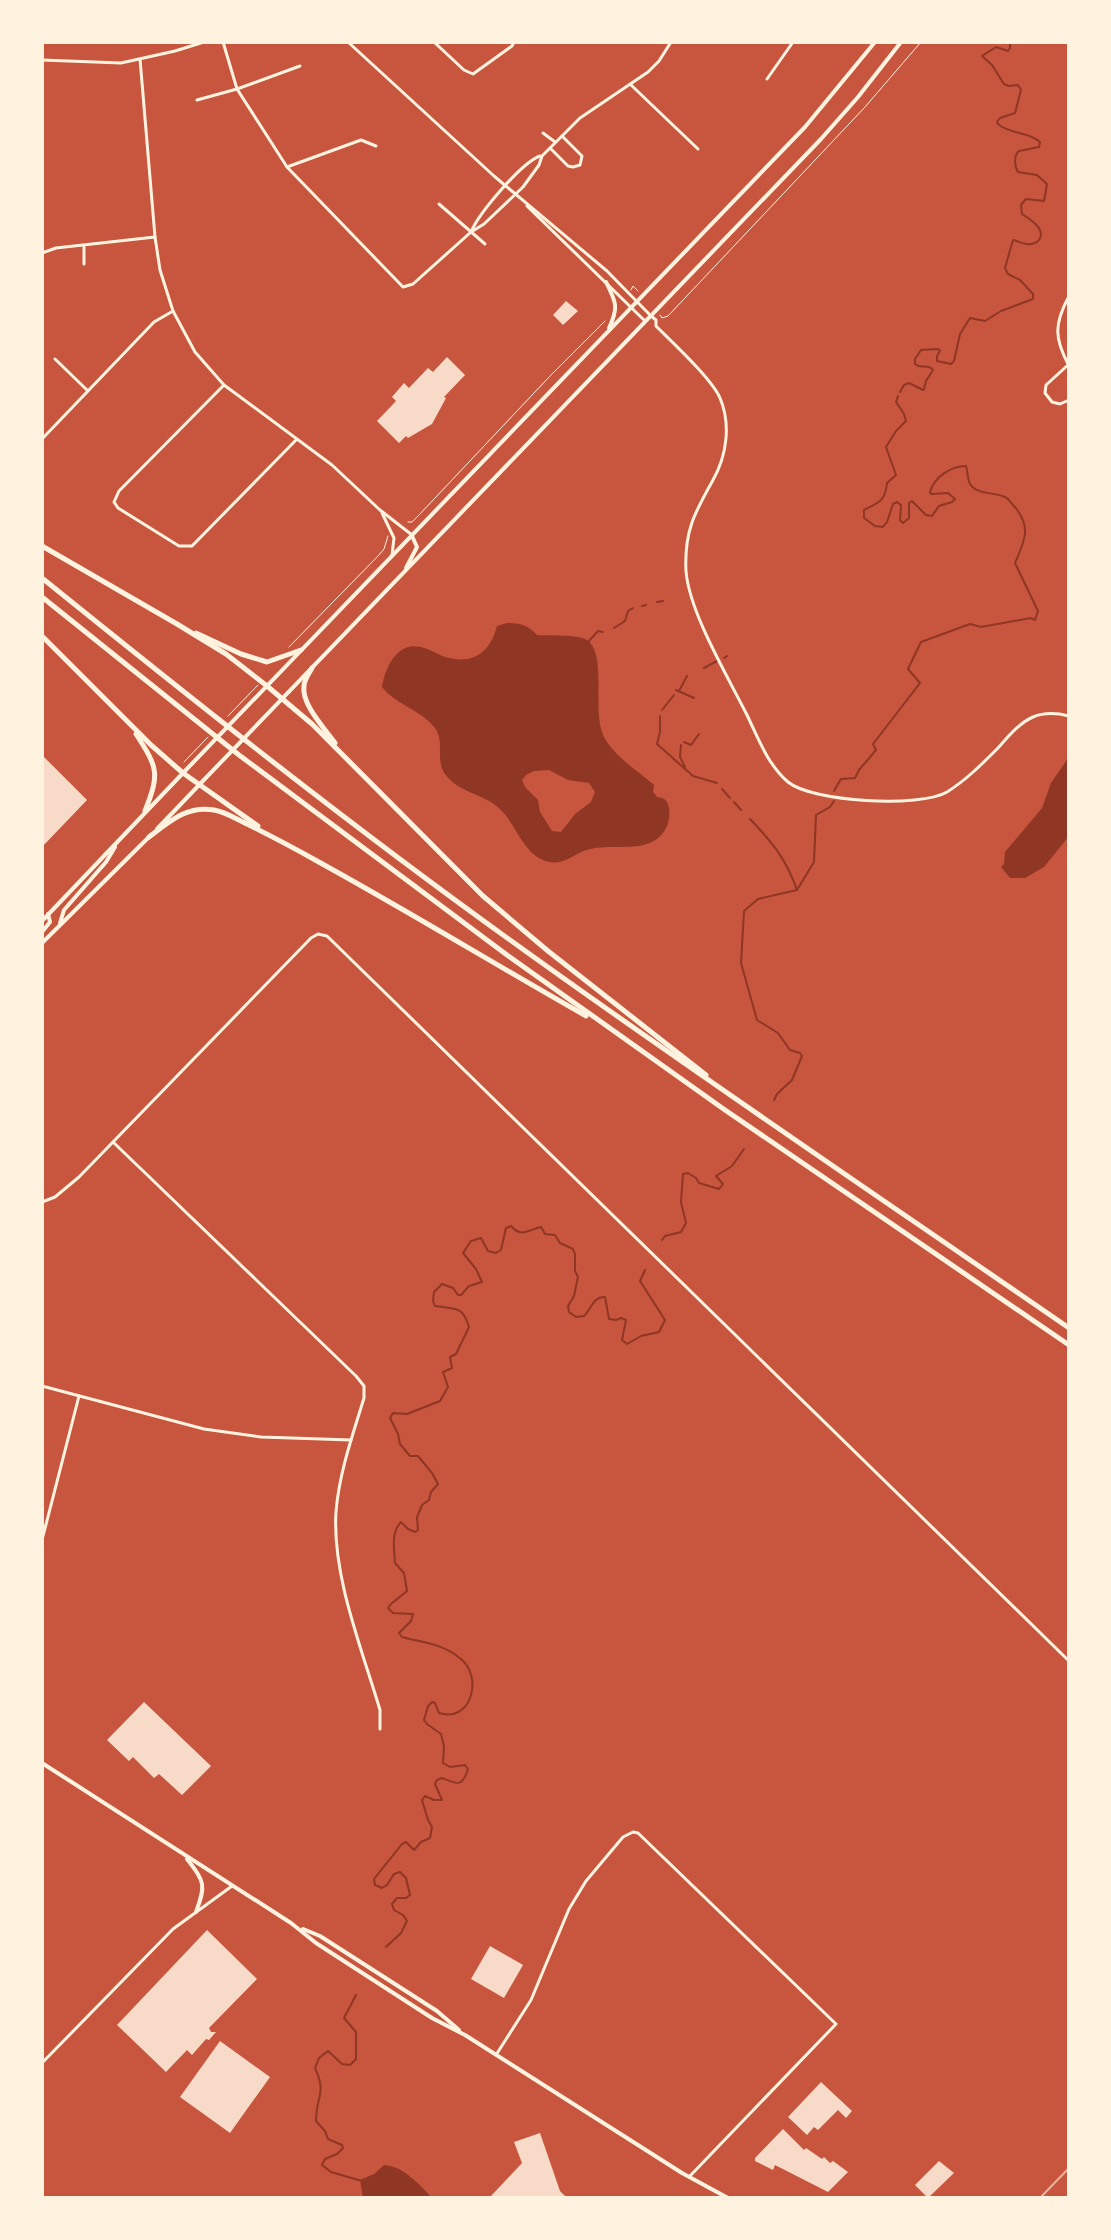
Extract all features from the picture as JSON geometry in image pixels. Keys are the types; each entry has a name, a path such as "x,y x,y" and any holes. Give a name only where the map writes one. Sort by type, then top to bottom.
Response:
{"highway":[{"path":"42,546 226,654 267,686 312,724 483,896 734,1099"},
{"path":"42,578 220,721 528,953 734,1099 1069,1328"},
{"path":"42,597 250,764 482,937 608,1028 1069,1345"},
{"path":"177,624 259,661 271,662 301,650"},
{"path":"42,636 128,723 183,773 272,836"},
{"path":"312,668 304,685 305,698 345,757"},
{"path":"128,723 155,770 156,781 145,811"},
{"path":"149,837 173,819 192,810 225,813 387,899 490,962 608,1028"}],"main road":[{"path":"42,921 805,127 875,42"},
{"path":"42,943 283,699 821,139 901,42"},
{"path":"606,282 616,308 606,334"},
{"path":"403,573 417,547 412,535"},
{"path":"61,925 64,910 106,862 120,838"},
{"path":"42,932 50,922 48,914"},
{"path":"42,1763 297,1926 316,1943 432,2018 465,2035 689,2177 728,2198"},
{"path":"183,1854 204,1884 196,1912"}],"street":[{"path":"42,60 113,63 204,42"},
{"path":"223,42 237,89 287,167 403,287 413,284 516,194 539,165 542,156"},
{"path":"348,42 506,186 572,240 656,320 656,326"},
{"path":"434,42 464,70 473,74 513,44 518,50"},
{"path":"471,232 476,220 513,177 533,159 542,156 599,104 659,61 671,42"},
{"path":"767,79 793,42"},
{"path":"140,59 160,270 173,311 195,352 224,385 332,465 412,535"},
{"path":"197,100 300,66"},
{"path":"630,84 698,149"},
{"path":"543,133 555,142"},
{"path":"550,148 568,166 580,165 582,156 561,136"},
{"path":"287,167 361,140 376,146"},
{"path":"516,194 645,321 656,326 714,387 724,410 726,445 721,463 693,517 688,535 686,570 694,604 770,761 790,783 812,794 925,800 943,794 973,773 1032,717 1069,716"},
{"path":"439,204 485,244"},
{"path":"42,253 56,248 155,237"},
{"path":"84,246 84,264"},
{"path":"1069,296 1057,324 1058,342 1069,365 1053,376 1046,385 1045,393 1052,402 1060,404 1069,400"},
{"path":"42,439 154,322 173,311"},
{"path":"55,359 88,391"},
{"path":"224,385 119,491 114,502 118,508 179,546 192,546 296,440"},
{"path":"380,510 392,534 391,556"},
{"path":"43,909 48,914"},
{"path":"42,1202 67,1188 305,943 318,934 327,936 1069,1661"},
{"path":"113,1142 364,1386 364,1398 351,1440 337,1509 338,1565 380,1710 380,1729"},
{"path":"42,1386 204,1429 261,1437 351,1440"},
{"path":"42,1540 79,1396"},
{"path":"496,2055 531,2000 569,1909 586,1881 623,1837 633,1832 642,1837 836,2024 689,2177"},
{"path":"42,2063 173,1929 233,1885"}],"path":[{"path":"656,311 662,318 668,316 865,107 921,42"},
{"path":"633,286 642,296"},
{"path":"404,528 609,318"},
{"path":"286,649 378,556 384,549 387,537 392,534"},
{"path":"247,697 256,687"},
{"path":"181,765 190,756"}],"shaded area":[{"path":"516,623 537,635 577,637 587,640 593,647 597,658 600,726 608,744 654,785 653,792 668,805 667,826 661,835 644,845 590,849 561,862 550,862 528,848 501,810 488,800 464,790 445,774 438,733 422,716 382,687 386,672 399,652 413,646 445,657 472,658 485,650 497,626","holes":["549,770 568,780 589,783 595,792 591,802 575,814 561,832 552,831 540,812 538,800 522,780 534,771"]},
{"path":"1069,757 1069,836 1044,867 1025,878 1010,878 1001,867 1005,852 1042,808 1051,783"},
{"path":"384,2165 404,2172 432,2198 363,2198 360,2180"}],"building":[{"path":"566,301 578,311 563,325 553,315"},
{"path":"447,357 465,375 444,397 432,424 408,438 406,436 399,443 377,421 396,401 392,397 404,383 409,388 428,368 433,372"},
{"path":"42,755 87,800 42,847"},
{"path":"144,1702 211,1766 182,1795 159,1774 154,1778 133,1757 129,1761 107,1740"},
{"path":"207,1930 257,1979 209,2028 211,2032 216,2032 209,2040 206,2039 192,2055 187,2050 166,2072 117,2025"},
{"path":"490,1946 523,1965 504,1998 471,1979"},
{"path":"220,2041 270,2077 230,2133 180,2097"},
{"path":"821,2082 852,2111 846,2118 838,2110 818,2130 814,2127 807,2135 788,2117"},
{"path":"783,2129 804,2150 806,2148 822,2159 824,2157 830,2163 833,2161 848,2172 828,2192 775,2165 773,2170 755,2161"},
{"path":"540,2133 560,2191 567,2198 493,2198 491,2196 522,2163 514,2142"},
{"path":"939,2161 954,2173 928,2198 915,2185"}],"waterway":[{"path":"900,392 909,383 924,389 933,370 915,364 921,350 938,349 937,361 951,364 960,334 970,318 985,321 1001,311 1033,299 1033,294 1005,268 1013,240 1032,244 1041,236 1036,224 1022,214 1021,205 1026,199 1044,201 1047,184 1037,175 1018,172 1015,161 1019,151 1039,147 1040,142 998,124 1000,118 1015,113 1021,90 1018,85 1004,84 982,56 996,47 1008,51 1010,42"},
{"path":"834,791 841,779 855,778 876,750 873,744 920,683 908,669 921,642 970,624 981,627 1031,618 1035,620 1038,611 1015,563 1025,534 1020,514 1001,495 973,488 966,466 949,470 935,482 931,494 948,493 955,499 939,506 932,516 926,515 912,501 909,503 909,518 903,523 900,520 901,505 897,502 893,504 883,527 875,526 864,518 864,510 881,500 887,483 896,475 886,447 906,421 896,402 898,396"},
{"path":"657,602 663,601"},
{"path":"642,606 646,605"},
{"path":"614,628 625,621 628,611 633,608"},
{"path":"588,642 598,631 603,632"},
{"path":"704,668 717,661"},
{"path":"679,691 687,676"},
{"path":"676,690 694,698"},
{"path":"662,710 674,695"},
{"path":"660,716 657,744 693,776 717,783"},
{"path":"684,742 691,745 699,734"},
{"path":"681,745 680,757 685,767"},
{"path":"722,789 730,798"},
{"path":"774,1100 792,1080 802,1056 790,1050 778,1033 757,1020 741,963 744,911 758,899 797,890 814,862 816,815 834,801"},
{"path":"734,802 741,810"},
{"path":"750,819 778,852 797,890"},
{"path":"662,1240 665,1236 681,1232 686,1223 681,1202 683,1174 688,1173 699,1183 719,1189 723,1184 716,1176 732,1166 744,1149"},
{"path":"386,1947 401,1933 407,1921 394,1910 392,1904 397,1898 410,1895 406,1878 400,1872 394,1874 382,1888 375,1885 374,1879 402,1844 406,1842 414,1850 430,1838 432,1827 422,1800 425,1796 442,1800 435,1784 437,1780 442,1778 461,1782 468,1769 465,1765 450,1767 443,1763 441,1734 424,1720 432,1702 439,1713 450,1714 466,1705 472,1687 468,1667 447,1650 402,1637 399,1633 411,1621 413,1614 393,1613 388,1608 407,1591 404,1573 395,1563 396,1531 401,1522 408,1529 418,1530 417,1517 422,1505 429,1500 438,1484 418,1456 410,1456 400,1444 390,1418 393,1413 407,1414 440,1401 448,1387 443,1372 452,1368 450,1357 456,1354 469,1327 461,1311 435,1306 434,1292 442,1284 461,1295 469,1286 482,1282 463,1253 471,1241 481,1238 488,1251 496,1253 501,1250 506,1228 511,1226 521,1232 541,1227 545,1234 555,1235 575,1254 578,1277 574,1296 568,1306 569,1312 576,1317 584,1316 595,1301 605,1297 609,1319 626,1320 622,1340 627,1344 641,1336 659,1332 665,1320 640,1281 645,1270"},
{"path":"356,1995 344,2018 356,2032 356,2059 350,2065 342,2064 328,2051 319,2058 315,2068 321,2090 316,2121 328,2139 343,2148 325,2159 322,2165 331,2172 362,2181"}],"tram line":[{"path":"1040,2198 1069,2168"}]}
